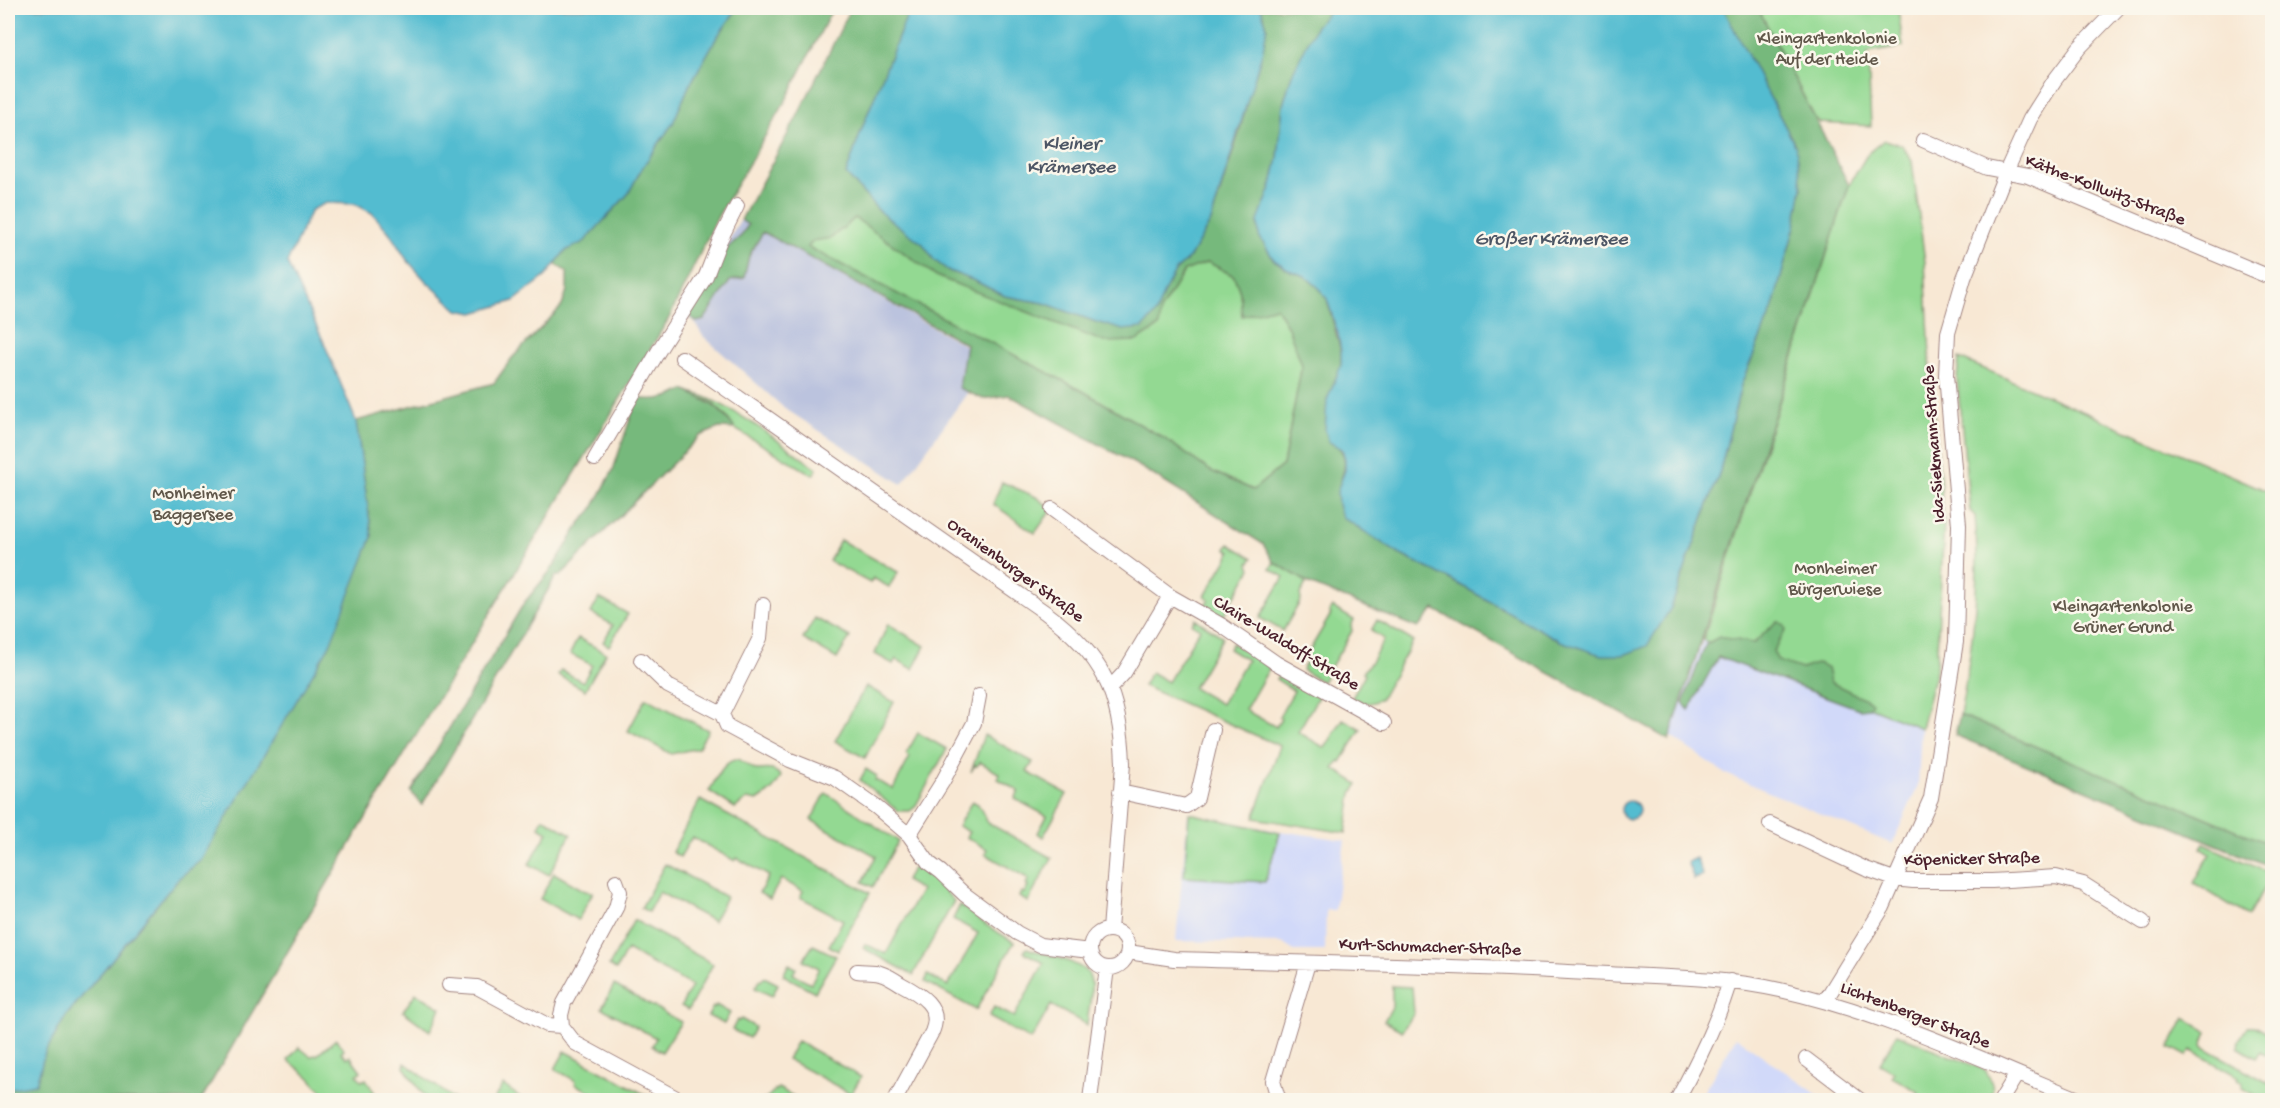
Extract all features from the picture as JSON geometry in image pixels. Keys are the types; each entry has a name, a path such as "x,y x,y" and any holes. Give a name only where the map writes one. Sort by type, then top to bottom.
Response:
{"street":[{"name":"Ida-Siekmann-Straße","path":"1894,879 1931,798 1956,642 1959,525 1946,375 1948,333 1964,278 2006,172 2030,119 2054,81 2079,48 2118,8"},
{"name":"Käthe-Kollwitz-Straße","path":"1923,140 1987,168 2028,176 2272,278"},
{"path":"595,459 662,345 706,276 737,206"},
{"name":"Oranienburger Straße","path":"682,358 1060,623 1086,649 1110,688 1119,715 1122,737 1123,765 1110,930"},
{"name":"Claire-Waldoff-Straße","path":"1052,509 1170,596 1221,625 1276,663 1384,723"},
{"path":"1110,688 1124,673 1170,596"},
{"path":"722,714 760,638 763,605"},
{"path":"641,660 668,686 722,714 727,726 790,760 843,783 909,835 928,863 964,894 1017,933 1040,945 1090,951"},
{"path":"909,835 943,781 974,723 979,696"},
{"path":"1120,792 1186,806 1197,798 1213,730"},
{"path":"1770,824 1866,869 1894,879"},
{"name":"Köpenicker Straße","path":"1825,1001 1883,907 1894,879 1992,882 2056,877 2084,884 2143,922"},
{"path":"616,881 620,892 616,908 564,1004 561,1015 562,1026 574,1043 680,1101"},
{"path":"1110,930 1122,935 1126,940 1128,952 1121,965 1107,968 1097,964 1091,956 1090,945 1095,936 1110,930"},
{"name":"Kurt-Schumacher-Straße","path":"1128,952 1174,959 1453,966 1730,981"},
{"path":"1278,1100 1273,1082 1308,963"},
{"path":"1090,1101 1107,968"},
{"path":"857,971 881,973 908,987 926,999 934,1012 935,1025 932,1032 895,1101"},
{"path":"1677,1101 1705,1049 1730,981"},
{"name":"Lichtenberger Straße","path":"1730,981 1825,1001 1904,1028 2081,1101"},
{"path":"449,985 477,987 547,1025 562,1026"},
{"path":"1806,1059 1860,1101"},
{"path":"2001,1101 2016,1074"}],"shaded area":[{"path":"741,220 991,360 902,484 784,408 703,336 695,323 683,313"},
{"path":"1703,640 1921,728 1918,786 1892,844 1726,774 1670,736"},
{"path":"1188,813 1272,830 1345,840 1335,910 1326,910 1325,951 1294,951 1282,943 1176,941"},
{"path":"1736,1037 1825,1100 1699,1100"}],"green space":[{"path":"738,8 833,8 784,104 718,216 668,320 358,831 201,1100 8,1100 8,1089 36,1083 45,1053 66,1016 178,879 201,860 372,537 356,421 494,383 512,358 562,306 567,290 567,272 555,264 565,251 584,242 628,194 642,168 673,123 688,88 717,37"},
{"path":"851,8 910,8 846,174 881,213 923,244 934,260 949,271 1005,296 1044,303 1096,322 1156,313 1176,270 1190,257 1211,221 1239,133 1267,27 1261,8 1332,8 1292,74 1283,105 1278,158 1272,185 1258,222 1259,236 1274,260 1291,271 1305,276 1320,289 1327,299 1341,352 1341,365 1327,400 1334,443 1344,456 1344,471 1340,482 1399,554 1446,577 1560,641 1671,608 1720,471 1741,385 1772,310 1795,226 1802,188 1796,147 1723,8 1758,8 1849,185 1669,740 1434,609 1418,628 1312,585 1274,562 1263,544 1139,466 1009,395 983,399 959,388 966,344 763,232 749,256 744,278 730,281 704,320 696,322 688,314 725,250 742,235 748,225 741,220 797,117","holes":["855,218 938,277 1104,342 1137,341 1159,327 1161,309 1184,271 1208,262 1234,276 1240,292 1242,316 1276,307 1288,327 1302,365 1283,465 1253,490 1209,470 1165,439 1081,390 808,247 813,241 831,238"]},
{"name":"Kleingartenkolonie Auf der Heide","path":"1758,8 1898,8 1903,47 1868,53 1871,126 1820,123 1815,118"},
{"name":"Monheimer Bürgerwiese","path":"1884,140 1902,145 1912,161 1925,262 1931,376 1944,524 1936,670 1921,728 1703,640 1849,185 1868,153"},
{"path":"855,218 938,277 1161,309 1184,271 1208,262 1234,276 1240,292 1243,315 1276,307 1288,327 1302,365 1283,465 1253,490 1209,470 1165,439 1081,390 807,247 813,240 831,238"},
{"name":"Kleingartenkolonie Grüner Grund","path":"1959,358 2272,493 2272,845 1960,715 1972,641 1977,541 1975,516 1970,511 1957,379"},
{"path":"684,390 713,405 735,429 719,428 700,436 560,576 556,576 422,805 411,792 524,603 551,570 581,522 592,510 613,470 637,398 661,398"},
{"path":"684,391 698,394 733,411 771,435 817,469 813,475 735,429 726,416 711,402"},
{"path":"1002,482 1036,497 1052,509 1035,533 993,504"},
{"path":"840,540 898,572 889,587 873,578 870,583 829,561"},
{"path":"1229,544 1253,558 1249,563 1251,569 1221,620 1203,608 1209,599 1205,596 1231,552 1226,549"},
{"path":"1274,562 1307,582 1300,594 1301,600 1283,631 1260,618 1284,577 1270,569"},
{"path":"599,598 628,614 609,646 603,642 613,625 591,613"},
{"path":"1332,607 1354,620 1351,625 1352,631 1322,682 1302,670 1308,660 1305,658 1331,614 1329,612"},
{"path":"815,618 850,637 837,659 803,639"},
{"path":"1195,619 1223,637 1193,688 1221,704 1247,660 1229,649 1232,643 1270,667 1245,710 1276,727 1294,691 1276,679 1280,673 1319,695 1298,732 1325,748 1343,719 1361,729 1341,762 1339,761 1334,769 1358,784 1352,793 1346,833 1254,818 1280,746 1143,686 1151,672 1168,682 1200,629 1192,624"},
{"path":"1377,620 1413,641 1381,698 1366,703 1352,698 1365,674 1363,672 1384,639 1371,631"},
{"path":"1777,621 1784,625 1786,630 1773,651 1778,661 1802,669 1818,663 1827,668 1830,682 1872,702 1869,708 1859,709 1718,657 1689,710 1683,703 1706,644 1719,637 1754,643"},
{"path":"888,624 925,646 913,669 896,659 893,664 875,654"},
{"path":"578,638 606,653 585,690 558,675 561,670 583,682 592,665 570,654"},
{"path":"866,686 894,702 865,758 835,741"},
{"path":"646,698 708,730 698,748 671,754 628,731"},
{"path":"1960,715 2272,845 2272,868 1955,735"},
{"path":"918,733 947,749 915,807 910,811 898,811 860,780 866,769 877,776 875,780 893,789 910,757 906,754"},
{"path":"984,735 1033,762 1027,772 1067,794 1043,837 1038,833 1047,816 1015,799 1019,791 998,779 1000,774 980,762 971,772"},
{"path":"738,759 756,770 772,770 781,776 774,787 757,801 747,799 735,808 709,791 724,767 732,760"},
{"path":"826,793 898,841 873,887 863,882 876,856 811,820"},
{"path":"700,800 870,893 838,951 829,946 843,920 800,897 803,891 781,879 770,899 759,893 769,876 737,858 735,861 692,837 680,857 672,852"},
{"path":"972,801 978,804 988,823 1052,858 1028,902 1019,897 1021,892 1024,893 1028,887 1026,884 1029,879 985,854 987,849 966,837 969,832 958,826"},
{"path":"1189,813 1280,833 1265,882 1184,877"},
{"path":"543,818 571,834 549,875 529,864 548,832 539,827"},
{"path":"2204,844 2272,874 2248,916 2194,883 2210,854 2201,848"},
{"path":"919,863 954,901 913,975 863,948 865,944 886,954 921,890 905,881"},
{"path":"665,864 726,897 713,921 659,892 648,912 641,908"},
{"path":"554,873 585,891 593,892 578,920 540,899"},
{"path":"960,905 986,925 1014,942 976,1010 925,982 928,975 948,986 978,933 953,919"},
{"path":"634,920 713,964 688,1010 681,1006 692,986 627,950 616,970 609,966"},
{"path":"813,945 836,956 815,992 783,975 789,964 796,968 793,974 811,983 819,968 803,960"},
{"path":"1027,948 1072,963 1090,977 1087,1025 1051,1005 1031,1040 989,1017 994,1007 1014,1017 1044,963 1024,952"},
{"path":"764,977 778,984 772,996 755,988 760,979"},
{"path":"614,985 681,1022 662,1052 652,1046 656,1038 602,1008"},
{"path":"1392,986 1412,987 1414,1013 1402,1031 1384,1021 1392,1007"},
{"path":"416,993 441,1008 430,1031 403,1011"},
{"path":"716,1005 730,1013 724,1024 708,1016"},
{"path":"2185,1018 2207,1032 2202,1046 2272,1085 2271,1100 2265,1100 2242,1088 2243,1082 2238,1079 2239,1077 2191,1050 2187,1056 2170,1047"},
{"path":"741,1019 755,1027 749,1038 732,1030 737,1020"},
{"path":"2248,1026 2255,1026 2272,1036 2272,1058 2261,1052 2256,1058 2238,1047 2239,1040"},
{"path":"1897,1034 1985,1070 1992,1085 1989,1100 1925,1100 1917,1096 1919,1092 1892,1077 1894,1072 1880,1064"},
{"path":"336,1039 344,1049 341,1052 347,1058 350,1056 361,1071 357,1075 362,1081 366,1079 376,1095 374,1098 376,1100 330,1100 309,1077 288,1060 299,1047 310,1056 317,1055"},
{"path":"797,1041 861,1077 851,1094 787,1059"},
{"path":"565,1051 655,1100 606,1100 575,1084 576,1081 555,1069"},
{"path":"405,1063 455,1100 427,1100 404,1067"},
{"path":"503,1085 524,1100 493,1100"},
{"path":"778,1088 800,1100 764,1100"}],"water":[{"name":"Monheimer Baggersee","path":"8,8 738,8 717,37 688,88 673,123 642,168 628,194 584,242 565,251 546,276 514,301 474,313 458,310 407,260 389,232 372,213 355,204 326,203 311,210 287,263 322,338 356,421 372,537 330,645 201,860 178,879 66,1016 45,1053 36,1084 8,1089"},
{"name":"Kleiner Krämersee","path":"910,8 1261,8 1267,27 1263,50 1211,221 1190,257 1176,270 1156,313 1143,328 1123,330 1044,303 1005,296 949,271 934,260 923,244 881,213 846,174"},
{"name":"Großer Krämersee","path":"1332,8 1723,8 1796,147 1802,188 1795,226 1772,310 1741,385 1720,471 1671,608 1647,646 1624,655 1601,655 1560,641 1446,577 1399,554 1342,517 1337,491 1345,470 1345,459 1342,449 1329,442 1325,430 1327,400 1341,365 1338,334 1327,299 1320,289 1305,276 1291,271 1274,260 1259,236 1258,221 1272,185 1278,158 1283,105 1292,74 1316,26"},
{"path":"1630,801 1636,804 1639,810 1636,816 1630,819 1624,816 1621,810 1624,804"},
{"path":"1696,858 1703,876 1694,879 1687,862"}]}
